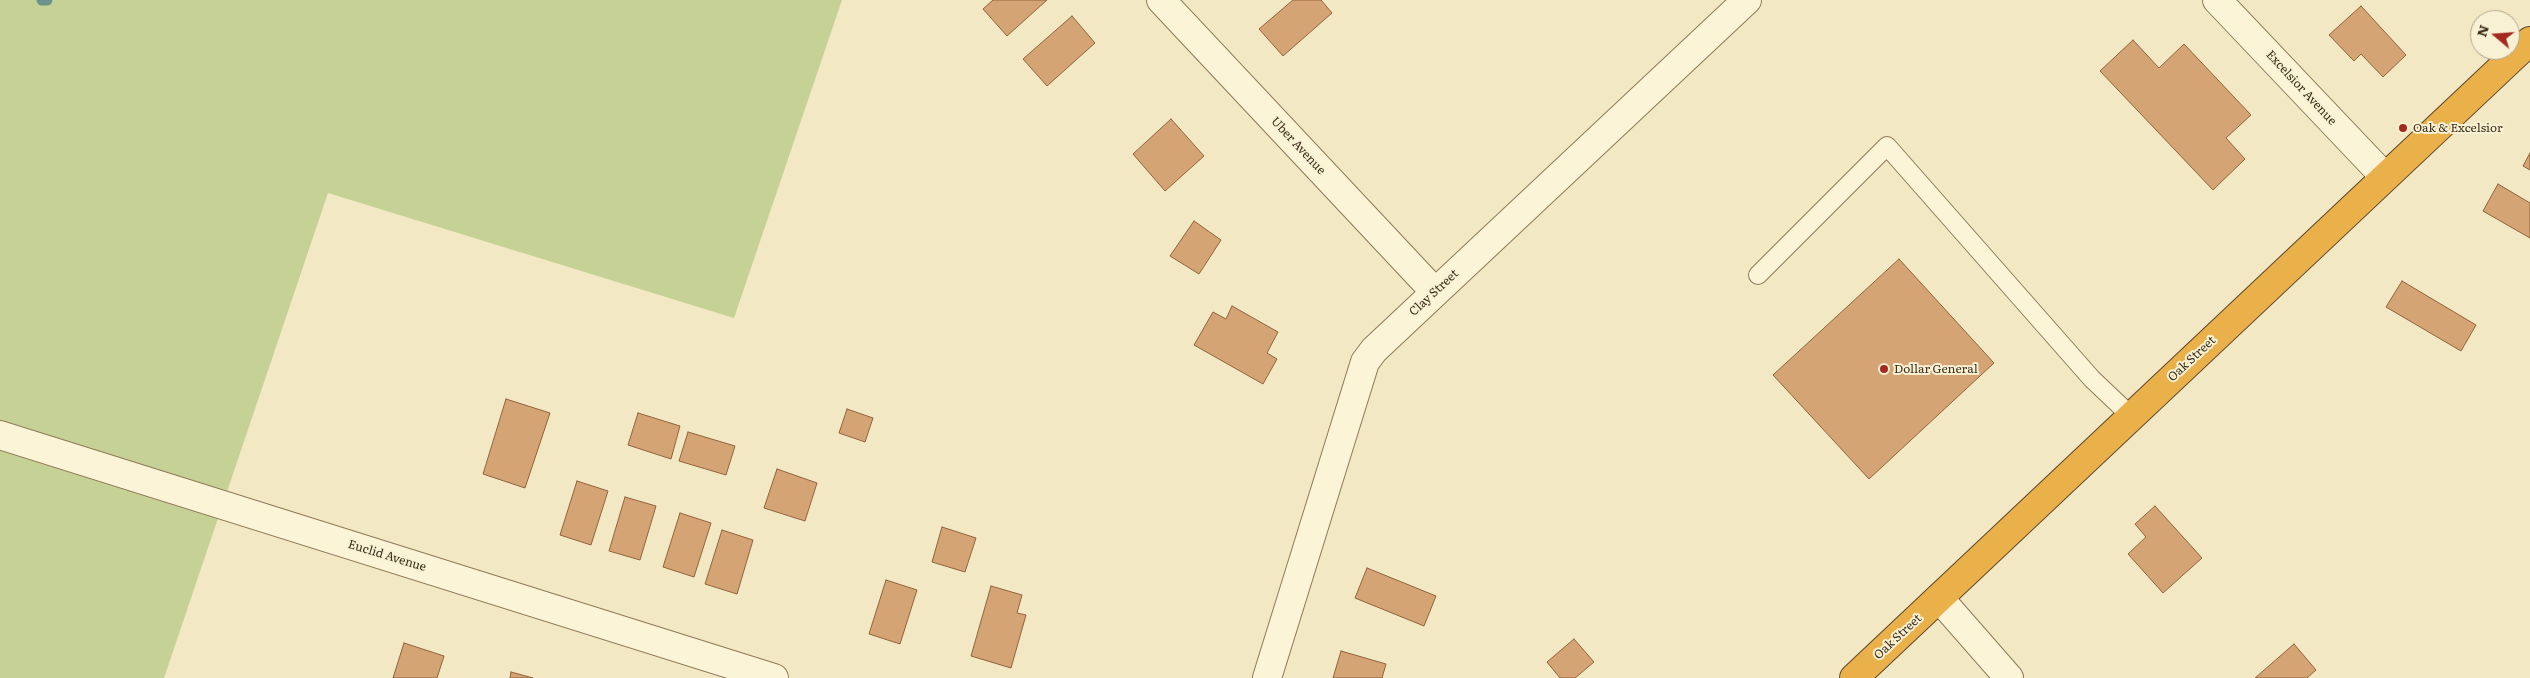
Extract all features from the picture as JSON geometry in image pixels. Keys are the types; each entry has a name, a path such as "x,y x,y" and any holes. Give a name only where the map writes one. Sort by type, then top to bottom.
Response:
{"highway":[{"name":"Oak Street","path":"1854,678 2384,176 2530,41"}],"street":[{"name":"Uber Avenue","path":"1161,0 1435,292"},
{"name":"Clay Street","path":"1267,678 1365,362 1374,350 1435,292 1747,0"},
{"name":"Excelsior Avenue","path":"2217,0 2384,176"},
{"name":"Euclid Avenue","path":"0,436 774,678"},
{"path":"1939,598 2008,678"}],"lane":[{"path":"1758,275 1887,146 2092,378 2131,416"}],"green space":[{"path":"0,0 842,0 734,318 328,193 164,678 0,678"}],"building":[{"path":"993,0 1047,0 1007,36 983,9"},
{"path":"1293,0 1321,0 1332,13 1283,56 1259,29"},
{"path":"2361,6 2406,55 2383,77 2361,54 2354,61 2329,35"},
{"path":"1072,16 1095,43 1047,86 1023,59"},
{"path":"2133,40 2159,68 2184,44 2251,115 2226,138 2245,159 2213,190 2100,71"},
{"path":"1171,119 1204,156 1165,191 1133,154"},
{"path":"2530,153 2530,170 2523,166"},
{"path":"2498,184 2530,203 2530,238 2483,211"},
{"path":"1194,221 1221,240 1199,274 1170,256"},
{"name":"Dollar General","path":"1899,259 1994,363 1869,479 1773,375"},
{"path":"2402,281 2476,325 2461,351 2386,307"},
{"path":"1232,306 1278,332 1267,353 1277,359 1263,384 1194,345 1213,312 1226,319"},
{"path":"506,399 550,413 525,488 483,474"},
{"path":"847,409 873,418 865,442 839,433"},
{"path":"638,413 680,426 671,459 628,445"},
{"path":"688,432 735,446 726,475 679,461"},
{"path":"777,469 817,483 805,521 764,508"},
{"path":"577,481 608,491 591,545 560,535"},
{"path":"625,497 656,506 640,560 609,551"},
{"path":"2155,506 2202,558 2163,593 2128,554 2146,537 2135,524"},
{"path":"680,513 711,523 694,577 663,567"},
{"path":"942,527 976,538 965,572 932,562"},
{"path":"722,530 753,540 737,594 705,584"},
{"path":"1367,568 1436,596 1424,626 1355,598"},
{"path":"886,580 917,590 900,644 869,634"},
{"path":"991,586 1022,595 1017,613 1026,615 1011,668 971,656"},
{"path":"1574,639 1594,662 1575,678 1560,678 1547,662"},
{"path":"404,643 444,656 437,678 393,678"},
{"path":"2294,644 2316,670 2307,678 2255,678"},
{"path":"1341,651 1386,664 1382,678 1333,678"},
{"path":"511,672 533,678 510,678"}],"waterway":[{"path":"42,0 47,0"}],"place":[{"name":"Oak & Excelsior","path":"2403,128"},
{"name":"Dollar General","path":"1884,369"}]}
